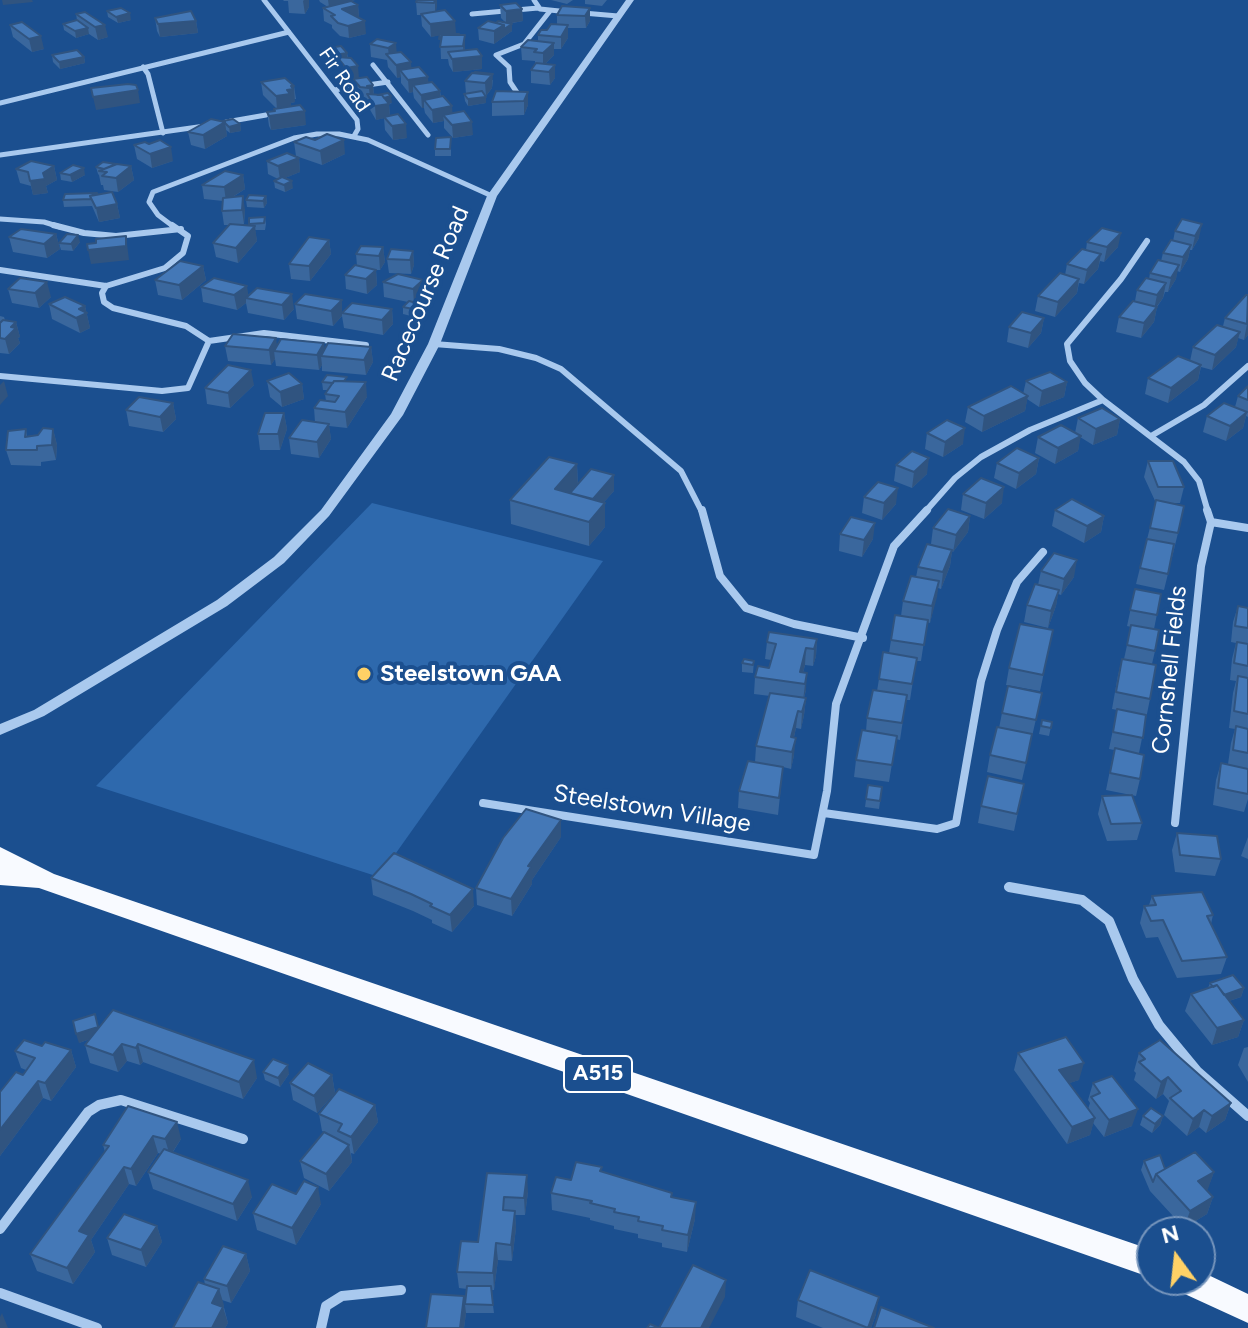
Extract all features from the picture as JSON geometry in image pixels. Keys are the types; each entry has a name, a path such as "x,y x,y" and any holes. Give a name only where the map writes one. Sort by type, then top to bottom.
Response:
{"highway":[{"name":"A515","path":"0,856 45,881 1136,1258"},
{"name":"A515","path":"0,876 45,881"},
{"path":"1216,1287 1248,1298"},
{"path":"1216,1294 1248,1309"}],"street":[{"name":"Fir Road","path":"264,0 357,120 358,129 354,136 381,145 394,154 492,196"},
{"path":"534,0 538,8"},
{"name":"Racecourse Road","path":"0,741 39,713 222,603 279,560 325,513 397,415 434,344 492,196 630,0"},
{"path":"462,11 472,17 538,8 618,16"},
{"path":"518,94 510,82 509,67 496,55 524,44 550,11"},
{"path":"0,103 289,32"},
{"path":"373,65 428,135"},
{"path":"143,67 148,74 163,133"},
{"path":"334,90 388,82"},
{"path":"222,123 266,115"},
{"path":"401,122 415,119"},
{"path":"0,155 207,125"},
{"path":"0,270 106,286 165,268 183,253 188,236 158,215 149,202 153,192 294,138 317,134 354,136"},
{"path":"0,219 44,222 84,233 116,236 181,229"},
{"name":"Cornshell Fields","path":"1147,241 1121,279 1067,344 1070,361 1085,383 1184,462 1199,481 1211,522 1201,566 1175,823"},
{"path":"106,286 102,293 104,302 113,308 186,326 209,341 264,333 366,345"},
{"path":"0,376 162,391 188,388 209,341"},
{"path":"434,344 499,349 536,358 561,369 681,471 702,510 720,576 746,608 794,624 863,638"},
{"path":"1151,436 1204,405 1248,366"},
{"path":"1043,552 1017,582 997,630 981,681 956,823 937,829 824,813 836,704 863,638 894,546 955,478 981,457 1030,430 1103,400"},
{"path":"1211,522 1248,528"},
{"name":"Racecourse Road","path":"0,730 39,713"},
{"name":"Steelstown Village","path":"483,803 814,855 824,813"},
{"path":"1009,887 1082,900 1109,921 1133,979 1159,1025 1197,1071 1248,1116"},
{"path":"0,1229 88,1112 99,1105 121,1100 243,1139"},
{"path":"321,1328 326,1306 342,1296 401,1290"},
{"path":"0,1293 97,1328"}],"shaded area":[{"name":"Steelstown GAA","path":"372,503 603,561 379,877 96,786"}],"building":[{"path":"417,0 435,0 434,3"},
{"path":"351,1 358,5 342,9 365,21 348,26 338,23 331,16 335,15 323,8"},
{"path":"516,3 522,9 506,11 500,5"},
{"path":"562,6 590,8 585,16 557,15"},
{"path":"121,8 130,13 116,17 107,11"},
{"path":"445,10 455,21 430,24 421,14"},
{"path":"191,11 196,21 158,24 155,18"},
{"path":"85,12 105,25 95,27 76,14"},
{"path":"77,20 88,28 75,31 63,24"},
{"path":"488,21 504,25 494,31 478,28"},
{"path":"22,22 41,36 29,39 10,25"},
{"path":"496,23 512,24 504,29 504,25"},
{"path":"551,24 568,25 561,37 538,35 541,30 547,30"},
{"path":"442,35 465,35 463,46 440,47"},
{"path":"377,39 396,43 388,48 370,44"},
{"path":"528,40 554,43 543,53 534,52 537,49 521,47"},
{"path":"341,46 347,53 335,55 329,48"},
{"path":"477,49 482,56 452,59 448,52"},
{"path":"77,50 84,57 59,62 52,55"},
{"path":"401,52 411,62 396,65 386,54"},
{"path":"337,57 351,58 358,66 346,68"},
{"path":"536,63 555,65 549,72 531,70"},
{"path":"419,67 428,77 408,80 400,70"},
{"path":"472,73 492,75 485,83 465,81"},
{"path":"367,77 373,85 367,86 369,88 360,87 353,79"},
{"path":"285,78 294,86 287,90 290,94 276,96 261,82"},
{"path":"432,82 440,91 421,95 413,85"},
{"path":"136,85 138,90 93,97 91,88"},
{"path":"482,91 486,97 468,99 464,94"},
{"path":"496,91 528,92 524,101 492,102"},
{"path":"367,94 382,95 389,104 375,106"},
{"path":"443,96 452,106 432,110 424,100"},
{"path":"300,105 305,111 269,116 267,112 274,109"},
{"path":"464,111 472,122 452,125 443,115"},
{"path":"398,114 406,124 392,126 384,117"},
{"path":"211,119 225,122 203,135 188,132"},
{"path":"233,119 240,124 229,127 223,121"},
{"path":"327,134 344,140 320,151 294,142 306,137 315,140"},
{"path":"451,137 450,149 435,149 436,138"},
{"path":"160,140 171,147 150,154 134,145 149,144"},
{"path":"287,153 299,158 278,166 267,161"},
{"path":"31,161 54,166 43,173 45,179 30,181 28,172 16,169"},
{"path":"103,162 116,164 104,169 96,167"},
{"path":"117,164 131,166 116,178 102,176 107,172 99,171"},
{"path":"73,165 84,168 70,175 60,173"},
{"path":"225,171 243,175 224,187 202,185"},
{"path":"282,177 292,181 284,185 274,181"},
{"path":"112,192 117,204 96,208 90,196"},
{"path":"97,193 90,196 91,199 63,200 65,194"},
{"path":"249,195 266,196 263,201 246,200"},
{"path":"243,196 242,210 222,211 223,198"},
{"path":"265,217 264,223 249,224 249,218"},
{"path":"1182,219 1202,224 1195,236 1175,231"},
{"path":"230,224 255,226 236,248 213,243"},
{"path":"1102,228 1121,233 1107,247 1087,242"},
{"path":"21,229 56,234 44,244 9,237"},
{"path":"67,234 78,235 71,244 59,243"},
{"path":"126,236 126,246 88,250 87,244 96,243 96,239"},
{"path":"309,237 329,240 309,266 289,264"},
{"path":"1171,240 1191,245 1183,257 1163,253"},
{"path":"361,246 383,247 379,256 356,254"},
{"path":"391,249 413,251 410,260 387,259"},
{"path":"1082,249 1101,254 1087,270 1067,264"},
{"path":"1158,260 1179,265 1171,278 1150,273"},
{"path":"180,261 203,266 179,285 155,280"},
{"path":"355,265 376,270 366,279 345,275"},
{"path":"1060,273 1079,279 1058,302 1038,296"},
{"path":"398,274 423,280 413,289 383,282"},
{"path":"20,278 47,282 35,293 8,289"},
{"path":"214,278 247,286 234,295 201,287"},
{"path":"1146,278 1166,283 1157,295 1137,290"},
{"path":"257,288 292,294 282,305 246,298"},
{"path":"305,294 342,300 331,311 295,304"},
{"path":"1246,295 1247,324 1225,318"},
{"path":"65,297 85,306 79,309 87,313 76,318 49,304"},
{"path":"409,301 424,305 418,310 403,307"},
{"path":"1133,301 1157,307 1144,323 1119,317"},
{"path":"352,303 392,309 382,320 342,313"},
{"path":"1022,312 1044,318 1031,333 1009,327"},
{"path":"3,320 16,322 11,327 16,328 5,339 0,338 0,323"},
{"path":"1217,325 1240,332 1215,355 1193,347"},
{"path":"233,334 276,338 269,350 225,346"},
{"path":"281,339 324,343 317,355 274,351"},
{"path":"328,343 371,347 364,360 321,356"},
{"path":"1178,356 1201,365 1171,388 1148,378"},
{"path":"228,365 251,370 228,393 205,388"},
{"path":"1050,372 1067,382 1042,391 1026,381"},
{"path":"289,373 302,384 280,392 267,381"},
{"path":"327,375 347,377 344,381 322,382"},
{"path":"334,381 366,382 345,412 314,408 320,400 335,402 339,396 325,394"},
{"path":"1011,386 1028,396 984,416 968,407"},
{"path":"1248,386 1248,400 1238,396"},
{"path":"139,397 173,403 160,417 126,410"},
{"path":"1224,403 1247,412 1230,426 1207,416"},
{"path":"1102,408 1120,419 1096,429 1078,418"},
{"path":"265,413 284,413 278,434 258,434"},
{"path":"302,420 329,424 317,442 289,438"},
{"path":"947,420 965,428 945,442 927,433"},
{"path":"1061,425 1081,436 1058,448 1038,437"},
{"path":"43,428 53,429 52,445 37,446 37,450 6,450 8,431 26,429 25,437 38,435"},
{"path":"1017,448 1039,458 1019,473 997,463"},
{"path":"912,451 929,458 914,472 896,465"},
{"path":"549,457 577,464 555,489 605,503 589,522 510,500"},
{"path":"1148,461 1173,461 1184,487 1158,487"},
{"path":"591,469 614,475 593,499 570,493"},
{"path":"981,478 1004,487 986,503 963,494"},
{"path":"878,482 898,488 884,503 864,497"},
{"path":"1072,499 1104,516 1087,526 1055,510"},
{"path":"1156,500 1184,506 1178,533 1150,528"},
{"path":"948,509 970,516 956,535 933,528"},
{"path":"851,517 875,523 864,540 840,534"},
{"path":"1147,539 1174,544 1168,574 1140,568"},
{"path":"927,544 952,550 943,572 918,567"},
{"path":"1054,553 1077,560 1064,579 1041,571"},
{"path":"911,576 939,581 932,606 903,601"},
{"path":"1035,584 1059,590 1051,611 1027,605"},
{"path":"1135,589 1161,594 1157,615 1130,610"},
{"path":"1238,606 1248,608 1248,628 1235,626"},
{"path":"895,615 928,620 924,645 891,640"},
{"path":"1020,624 1053,630 1043,675 1009,668"},
{"path":"1131,625 1159,630 1155,651 1127,645"},
{"path":"769,632 817,639 814,649 806,648 800,672 807,673 805,684 755,677 758,666 769,668 776,644 767,642"},
{"path":"1237,642 1248,644 1248,666 1234,663"},
{"path":"883,652 917,658 912,684 879,679"},
{"path":"744,659 754,661 753,665 742,663"},
{"path":"1122,659 1156,665 1150,699 1116,692"},
{"path":"1238,676 1248,678 1248,714 1234,711"},
{"path":"1008,686 1042,693 1036,720 1002,713"},
{"path":"873,690 907,695 902,723 867,718"},
{"path":"770,693 806,698 802,712 798,711 791,737 796,738 792,752 756,746"},
{"path":"1117,709 1146,715 1143,738 1113,732"},
{"path":"1042,720 1052,722 1051,728 1041,726"},
{"path":"1236,726 1248,729 1248,753 1233,750"},
{"path":"997,727 1032,734 1026,763 990,755"},
{"path":"862,730 897,736 892,765 856,760"},
{"path":"1115,748 1144,755 1140,779 1110,773"},
{"path":"748,761 783,767 779,798 739,791"},
{"path":"1221,763 1248,769 1248,794 1218,788"},
{"path":"988,776 1024,784 1017,814 981,806"},
{"path":"868,785 882,787 880,801 866,799"},
{"path":"1132,795 1142,823 1111,824 1102,796"},
{"path":"526,809 561,820 528,866 531,867 511,899 476,888 503,838"},
{"path":"1177,833 1217,836 1221,859 1180,855"},
{"path":"394,853 473,889 450,915 411,894 371,878"},
{"path":"1202,892 1213,915 1207,916 1227,957 1182,961 1163,920 1151,921 1144,906 1156,905 1152,896"},
{"path":"1233,975 1244,988 1224,995 1217,985 1213,987 1210,983"},
{"path":"1217,985 1244,1020 1217,1028 1191,994"},
{"path":"113,1010 254,1060 239,1082 138,1044 136,1048 122,1044 113,1055 85,1045"},
{"path":"95,1014 98,1027 76,1034 73,1021"},
{"path":"1066,1037 1084,1063 1059,1070 1095,1118 1072,1127 1018,1053"},
{"path":"24,1040 42,1046 45,1042 71,1050 45,1083 38,1081 0,1130 0,1092 16,1072 23,1075 35,1058 15,1051"},
{"path":"1160,1040 1231,1103 1212,1116 1204,1110 1193,1119 1170,1098 1181,1091 1168,1077 1161,1082 1139,1062 1145,1059 1139,1053"},
{"path":"273,1059 288,1065 278,1078 263,1072"},
{"path":"308,1063 332,1075 314,1096 290,1083"},
{"path":"1112,1076 1138,1109 1109,1120 1091,1097 1100,1093 1093,1083"},
{"path":"339,1089 375,1105 351,1137 338,1131 342,1124 319,1114"},
{"path":"128,1106 177,1122 165,1139 153,1136 131,1169 124,1167 79,1231 89,1235 67,1268 30,1254 109,1146 103,1145"},
{"path":"1151,1108 1163,1116 1155,1124 1143,1116"},
{"path":"324,1132 349,1145 326,1174 300,1161"},
{"path":"164,1149 248,1180 233,1204 148,1172"},
{"path":"1195,1152 1214,1172 1198,1181 1213,1197 1190,1211 1156,1174"},
{"path":"1160,1155 1165,1169 1156,1174 1153,1182 1144,1161"},
{"path":"576,1162 602,1167 600,1171 672,1193 671,1197 696,1202 688,1235 662,1230 663,1226 638,1221 639,1217 614,1212 615,1209 590,1203 592,1201 551,1193 556,1177 571,1180"},
{"path":"487,1173 527,1175 524,1198 504,1197 503,1210 515,1211 511,1245 496,1243 493,1273 457,1272 461,1241 478,1242"},
{"path":"304,1181 318,1187 292,1228 253,1213 272,1184 296,1194"},
{"path":"124,1214 157,1226 141,1250 107,1238"},
{"path":"223,1246 246,1254 227,1286 204,1279"},
{"path":"693,1265 726,1280 701,1328 659,1328"},
{"path":"810,1270 879,1297 868,1328 798,1300"},
{"path":"198,1282 219,1289 212,1303 223,1307 212,1328 173,1328"},
{"path":"467,1286 491,1286 493,1305 465,1304"},
{"path":"431,1294 464,1296 460,1328 426,1328"},
{"path":"881,1307 934,1328 874,1328"}],"place":[{"name":"Steelstown GAA","path":"364,674"}]}
